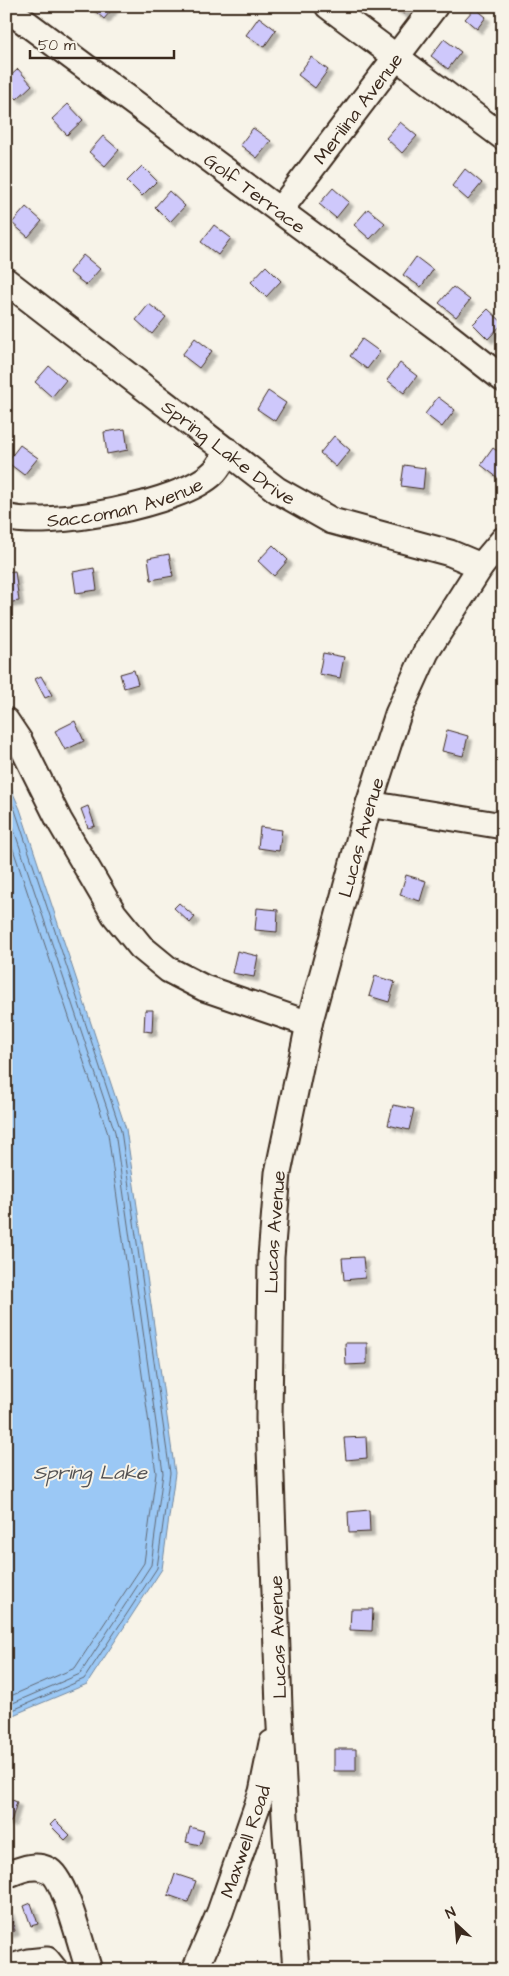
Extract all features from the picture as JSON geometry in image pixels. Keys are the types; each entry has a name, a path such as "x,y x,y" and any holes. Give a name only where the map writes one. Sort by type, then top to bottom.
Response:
{"street":[{"path":"328,6 503,136"},
{"name":"Merilina Avenue","path":"280,210 435,6"},
{"name":"Golf Terrace","path":"6,8 280,210 503,379"},
{"name":"Spring Lake Drive","path":"6,281 277,490 332,521 450,553 481,566"},
{"name":"Saccoman Avenue","path":"6,517 38,522 82,518 156,501 194,485 213,473 228,451"},
{"name":"Lucas Avenue","path":"296,1970 279,1708 269,1419 271,1256 278,1173 309,1024 369,804 398,714 426,652 481,566 503,540"},
{"path":"6,721 20,742 59,820 114,914 141,947 168,970 204,988 309,1024"},
{"path":"369,804 503,826"},
{"name":"Maxwell Road","path":"195,1970 220,1912 262,1792 279,1708"},
{"path":"6,1875 32,1866 49,1870 55,1876 61,1883 69,1904 89,1970"},
{"path":"6,1969 28,1962 47,1960 55,1970"}],"water":[{"name":"Spring Lake","path":"6,777 20,809 126,1129 175,1473 162,1569 87,1684 6,1718"}],"building":[{"path":"89,6 115,6 104,19"},
{"path":"391,6 408,6 404,14"},
{"path":"475,8 486,17 477,29 465,19"},
{"path":"259,17 276,30 264,47 246,35"},
{"path":"444,39 461,52 448,69 431,56"},
{"path":"311,57 328,70 315,88 298,75"},
{"path":"18,69 32,85 17,99 6,88 6,80"},
{"path":"68,104 83,120 67,135 52,119"},
{"path":"400,122 417,136 402,153 386,138"},
{"path":"253,128 271,141 257,158 240,145"},
{"path":"103,136 119,150 105,166 89,152"},
{"path":"142,166 157,181 142,196 127,181"},
{"path":"465,169 482,183 468,200 452,186"},
{"path":"333,188 349,202 336,218 319,204"},
{"path":"169,191 185,206 170,222 155,207"},
{"path":"26,207 42,221 28,237 12,223"},
{"path":"368,209 385,223 370,239 354,225"},
{"path":"214,225 231,238 218,255 201,242"},
{"path":"83,255 100,269 86,285 69,272"},
{"path":"416,257 433,270 421,287 403,275"},
{"path":"266,266 281,281 266,297 251,282"},
{"path":"453,287 470,300 456,317 439,303"},
{"path":"149,304 166,317 152,334 136,320"},
{"path":"488,309 503,323 488,339 473,324"},
{"path":"195,338 212,351 199,368 182,355"},
{"path":"362,339 380,352 367,369 350,356"},
{"path":"400,363 417,376 404,393 387,380"},
{"path":"49,366 66,380 52,397 35,382"},
{"path":"268,391 286,403 275,421 257,409"},
{"path":"438,397 455,410 442,427 425,414"},
{"path":"125,429 128,450 107,454 104,432"},
{"path":"334,436 350,450 336,467 320,453"},
{"path":"20,445 38,458 24,475 7,462"},
{"path":"493,448 503,455 503,471 498,478 481,465"},
{"path":"404,465 425,468 423,489 401,486"},
{"path":"273,545 288,560 274,576 258,561"},
{"path":"169,554 173,576 151,580 148,558"},
{"path":"94,568 97,590 76,593 73,572"},
{"path":"15,571 19,601 6,603 6,572"},
{"path":"323,653 344,657 340,678 319,674"},
{"path":"134,670 138,684 124,688 120,674"},
{"path":"41,676 52,695 45,698 35,679"},
{"path":"75,721 84,741 65,750 55,731"},
{"path":"447,730 468,736 463,756 442,751"},
{"path":"88,806 95,826 88,828 81,809"},
{"path":"260,827 282,830 279,851 258,848"},
{"path":"406,875 426,881 420,901 400,895"},
{"path":"179,903 195,917 190,923 174,908"},
{"path":"257,908 278,910 277,932 255,930"},
{"path":"237,951 258,956 254,977 232,973"},
{"path":"375,976 395,982 389,1002 369,996"},
{"path":"145,1010 153,1010 152,1032 144,1031"},
{"path":"393,1105 414,1109 409,1130 388,1125"},
{"path":"363,1257 365,1278 344,1280 342,1258"},
{"path":"345,1343 367,1343 367,1364 346,1365"},
{"path":"366,1437 367,1458 346,1460 344,1438"},
{"path":"369,1510 370,1532 349,1533 348,1512"},
{"path":"351,1609 373,1609 372,1631 350,1630"},
{"path":"334,1749 356,1749 356,1771 334,1771"},
{"path":"10,1799 17,1802 11,1822 6,1821"},
{"path":"55,1820 70,1835 65,1840 50,1825"},
{"path":"190,1827 204,1831 200,1845 186,1842"},
{"path":"175,1874 196,1881 188,1902 168,1895"},
{"path":"31,1903 38,1924 31,1926 24,1906"},
{"path":"9,1910 15,1931 8,1933 6,1911"}]}
